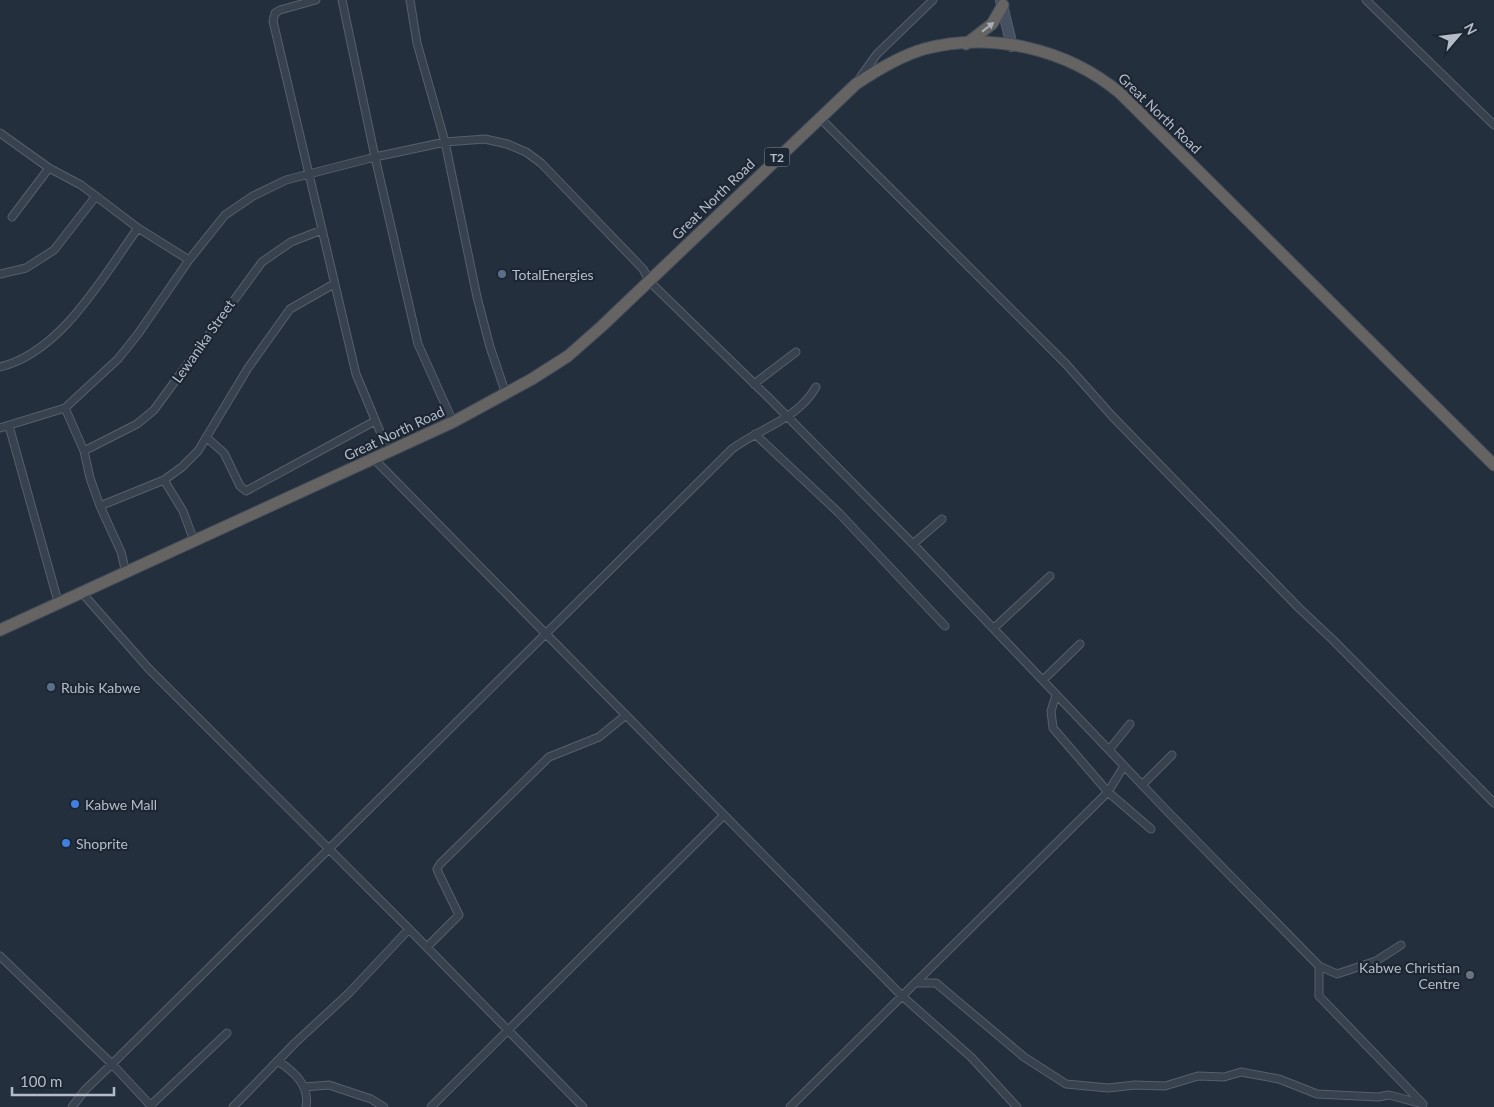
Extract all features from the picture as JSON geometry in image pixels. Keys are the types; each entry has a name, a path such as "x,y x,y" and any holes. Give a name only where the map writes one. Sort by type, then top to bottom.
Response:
{"highway":[{"path":"966,44 996,20 1002,3"},
{"name":"Great North Road","path":"0,630 59,605 388,453 506,394 568,356 650,282 819,116 856,84 880,68 924,49 966,44 1032,49 1077,64 1100,77 1120,93 1494,465"}],"main road":[{"path":"1002,3 1012,46"}],"street":[{"path":"316,0 280,10 276,13 273,21 356,374 388,453"},
{"path":"342,0 375,157 418,344 453,422"},
{"path":"410,0 417,43 445,142 477,297 490,347 506,394"},
{"path":"856,84 877,54 933,0"},
{"path":"1366,0 1494,125"},
{"path":"819,116 1066,364 1112,416 1265,574 1494,803"},
{"path":"0,133 49,168 96,196 138,228 189,260"},
{"path":"0,428 64,408 123,352 189,260 226,215 253,196 286,180 309,173 445,142 485,140 508,144 526,152 559,181 643,269 650,282 913,544 1142,785 1319,966 1337,974 1376,961 1401,945"},
{"path":"12,217 49,168"},
{"path":"0,274 26,268 54,250 96,196"},
{"path":"0,367 27,356 71,321 138,228"},
{"name":"Lewanika Street","path":"84,452 137,424 154,410 262,262 291,242 322,230"},
{"path":"100,506 164,480 198,452 248,368 290,309 334,284"},
{"path":"754,384 796,352"},
{"path":"72,1107 112,1064 329,851 732,449 755,434 772,428 812,394 816,387"},
{"path":"64,408 84,452 90,478 120,552 126,573"},
{"path":"206,437 224,453 240,486 246,491 375,421"},
{"path":"9,426 59,605"},
{"path":"755,434 839,512 945,626"},
{"path":"374,459 544,635 626,715 902,996 971,1057 1017,1107"},
{"path":"164,480 184,511 194,541"},
{"path":"913,544 942,519"},
{"path":"994,628 1050,576"},
{"path":"83,594 149,669 427,947 583,1107"},
{"path":"1043,680 1080,644"},
{"path":"1056,695 1052,711 1053,728 1108,792 1151,829"},
{"path":"427,947 459,915 437,869 440,864 550,757 599,737 626,715"},
{"path":"1109,750 1130,724"},
{"path":"1142,785 1172,755"},
{"path":"790,1107 1108,792 1124,766"},
{"path":"431,1107 724,815"},
{"path":"233,1107 349,993 409,929"},
{"path":"0,956 14,966 112,1064 151,1106 227,1033"},
{"path":"1319,966 1319,996 1424,1106"},
{"path":"915,983 936,983 1024,1057 1066,1084 1108,1088 1135,1085 1165,1086 1198,1076 1224,1077 1241,1072 1278,1079 1317,1094 1378,1097 1389,1095 1424,1106"},
{"path":"278,1061 296,1075 304,1087 306,1107"},
{"path":"304,1087 329,1085 371,1098 384,1107"}],"place":[{"name":"TotalEnergies","path":"502,274"},
{"name":"Rubis Kabwe","path":"51,687"},
{"name":"Kabwe Mall","path":"75,804"},
{"name":"Shoprite","path":"66,843"},
{"name":"Kabwe Christian Centre","path":"1470,975"}]}
